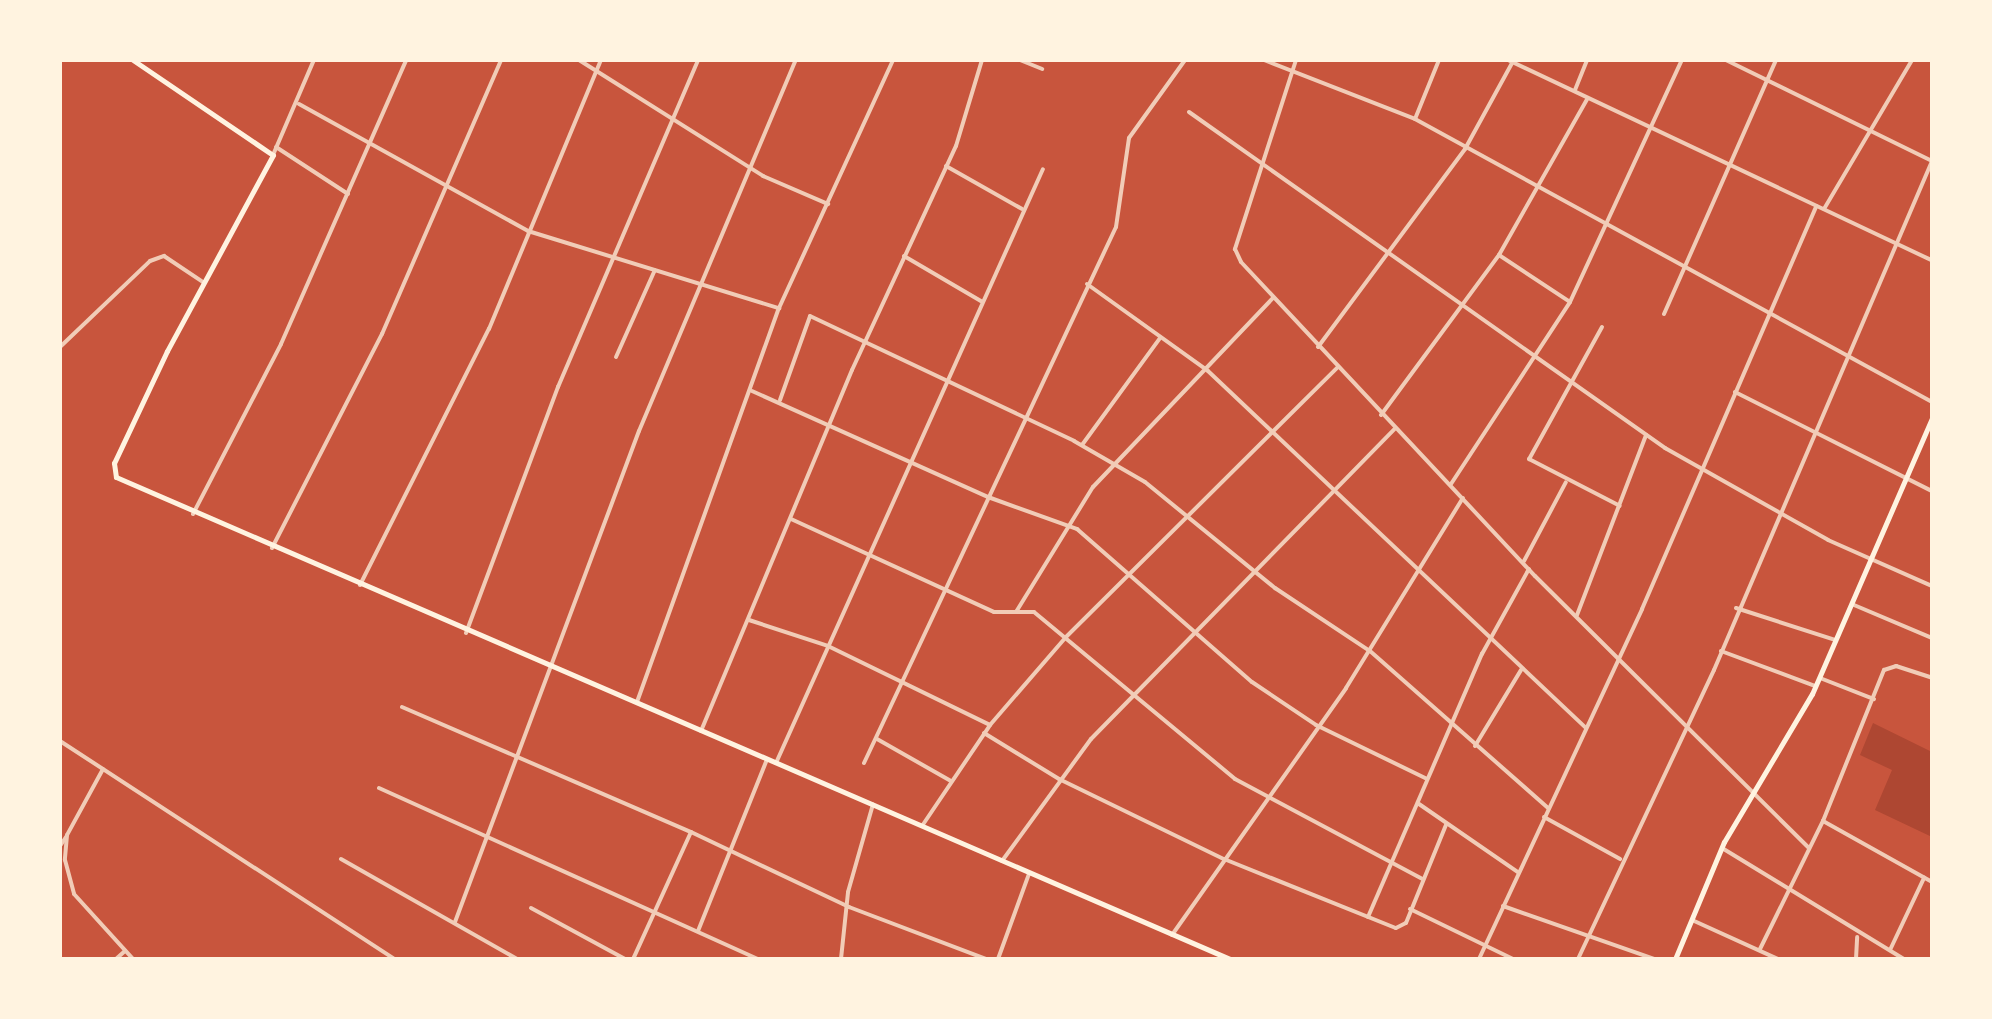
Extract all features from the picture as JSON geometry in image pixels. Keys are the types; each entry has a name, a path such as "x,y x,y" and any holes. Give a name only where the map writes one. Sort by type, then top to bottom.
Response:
{"main road":[{"path":"133,60 273,155 203,282 112,469 193,514 1230,959"},
{"path":"1675,959 1722,848 1755,798 1854,605 1932,418"}],"street":[{"path":"273,155 299,104 314,60"},
{"path":"193,514 349,195 369,141 406,60"},
{"path":"272,548 450,185 501,60"},
{"path":"579,60 673,116 750,168 828,204"},
{"path":"360,585 475,357 601,60"},
{"path":"466,633 614,259 698,60"},
{"path":"455,922 700,285 796,60"},
{"path":"636,704 752,391 779,308 893,60"},
{"path":"701,731 865,339 946,166 982,60"},
{"path":"1020,60 1042,69"},
{"path":"864,763 905,684 988,497 1116,227 1129,138 1185,60"},
{"path":"1264,60 1415,119 1932,402"},
{"path":"1296,60 1235,249 1273,299 1381,415 1451,484 1529,569 1686,721 1755,798 1808,847"},
{"path":"1415,119 1439,60"},
{"path":"1575,90 1587,60"},
{"path":"1451,484 1570,302 1609,226 1682,60"},
{"path":"1578,959 1620,859 1721,651 1736,608 1844,354 1932,161 1726,60"},
{"path":"1664,314 1776,60"},
{"path":"1824,210 1912,60"},
{"path":"1318,347 1465,149 1511,61 1932,260"},
{"path":"1381,415 1499,255 1543,187 1588,98"},
{"path":"299,104 528,231 779,308"},
{"path":"1189,112 1461,308 1700,470 1932,586"},
{"path":"276,147 349,195"},
{"path":"946,166 1022,209"},
{"path":"776,763 944,381 1043,169"},
{"path":"1479,959 1585,727 1621,656 1816,206"},
{"path":"1499,255 1570,302"},
{"path":"60,347 150,261 164,256 203,282"},
{"path":"904,256 982,301"},
{"path":"616,357 655,270"},
{"path":"1087,284 1208,371 1418,573 1585,727"},
{"path":"1014,614 1066,525 1115,464 1208,371 1273,299"},
{"path":"780,400 804,317 865,339 944,381 1082,445 1192,517 1256,571 1370,651 1548,808"},
{"path":"1602,327 1529,459 1566,482 1620,506"},
{"path":"1082,445 1160,337"},
{"path":"922,826 990,725 1066,637 1192,517 1337,368"},
{"path":"752,391 832,423 988,497 1066,525 1132,574 1195,632 1316,725 1427,779"},
{"path":"1735,392 1932,491"},
{"path":"1002,862 1059,779 1195,632 1395,429"},
{"path":"1576,615 1646,435"},
{"path":"1523,562 1566,482"},
{"path":"1172,935 1370,651 1463,498"},
{"path":"791,519 871,550 948,589 1014,614 1034,612 1134,697 1265,799 1422,879"},
{"path":"1368,917 1490,640 1529,569"},
{"path":"1854,605 1932,638"},
{"path":"1736,608 1835,640"},
{"path":"749,620 828,646 990,725"},
{"path":"1721,651 1815,686"},
{"path":"1760,949 1786,888 1823,821 1888,665 1932,678"},
{"path":"1475,746 1521,670"},
{"path":"1817,678 1874,699"},
{"path":"402,707 691,832 849,907 986,959"},
{"path":"984,733 1059,779 1224,859 1402,928 1446,825"},
{"path":"877,739 951,782"},
{"path":"60,741 394,959"},
{"path":"698,931 767,759"},
{"path":"60,846 103,769"},
{"path":"379,788 484,840 757,959"},
{"path":"841,959 849,907 873,804"},
{"path":"1419,804 1519,873"},
{"path":"1544,817 1620,859"},
{"path":"1823,821 1932,882"},
{"path":"633,959 657,917 691,832"},
{"path":"67,835 74,894 133,959"},
{"path":"1722,848 1857,937 1904,959"},
{"path":"341,859 517,959"},
{"path":"998,959 1029,874"},
{"path":"1890,950 1924,878"},
{"path":"1503,906 1654,959"},
{"path":"531,908 625,959"},
{"path":"1410,909 1484,949 1513,959"},
{"path":"1690,919 1778,959"},
{"path":"1856,959 1857,937"},
{"path":"116,959 125,951"},
{"path":"740,959 743,953"}],"shaded area":[{"path":"1873,723 1932,752 1932,837 1875,810 1892,770 1860,755"}]}
